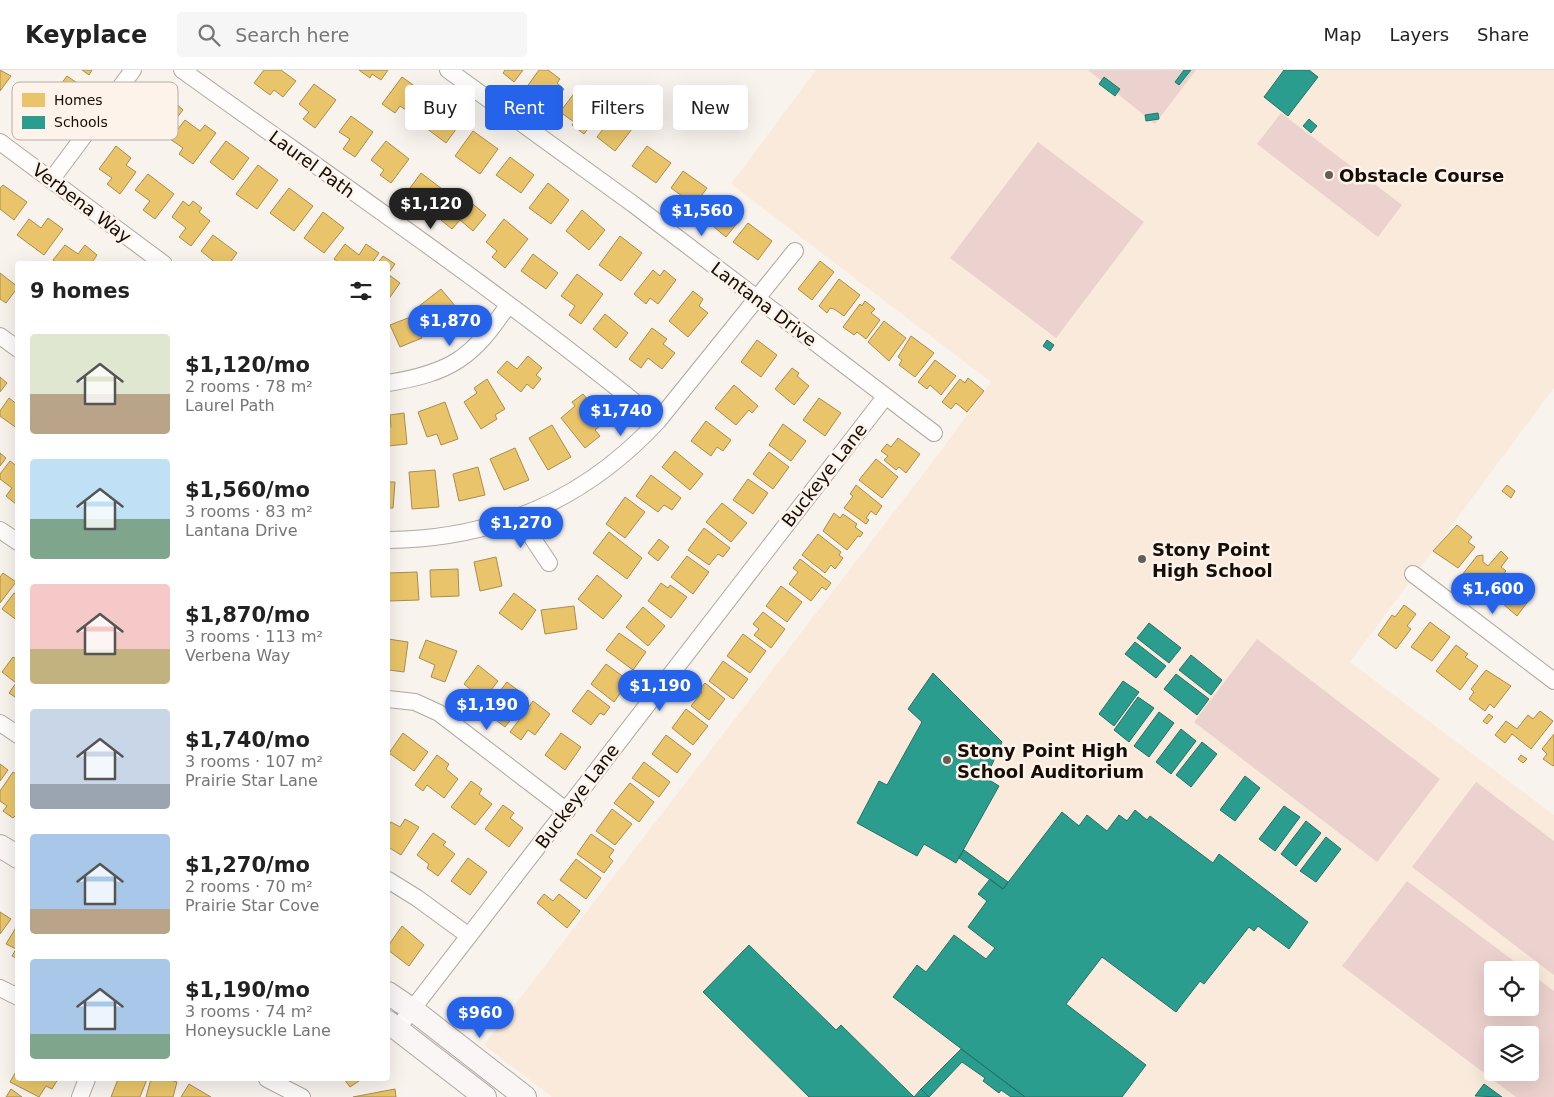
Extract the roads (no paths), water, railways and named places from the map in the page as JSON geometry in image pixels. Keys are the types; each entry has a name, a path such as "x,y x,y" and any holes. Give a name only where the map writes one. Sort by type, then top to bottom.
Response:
{"street":[{"path":"124,82 133,70"},
{"name":"Laurel Path","path":"182,70 508,305 601,374 658,421"},
{"name":"Lantana Drive","path":"448,70 757,298 934,433"},
{"path":"52,179 81,140"},
{"name":"Verbena Way","path":"0,142 160,261"},
{"path":"390,540 424,539 460,534 520,518 553,503 590,480 638,443 658,421 795,251"},
{"path":"390,383 429,375 459,360 476,347 491,330 508,305"},
{"path":"0,336 15,347"},
{"name":"Buckeye Lane","path":"392,1025 413,1010 567,811 616,743 702,635 724,602 885,397"},
{"path":"520,518 549,563"},
{"path":"0,530 15,540"},
{"path":"1413,574 1554,681"},
{"path":"390,699 415,702 439,713 567,811"},
{"path":"0,722 15,733"},
{"path":"0,846 15,855"},
{"path":"390,881 417,898 469,936"},
{"path":"0,988 15,996"},
{"path":"390,994 413,1010 524,1097"},
{"path":"392,1025 485,1097"},
{"path":"80,1097 86,1081"},
{"path":"271,1081 302,1097"}],"place":[{"name":"Obstacle Course","path":"1329,175"},
{"name":"Stony Point High School","path":"1142,559"},
{"name":"Stony Point High School Auditorium","path":"947,760"}]}
